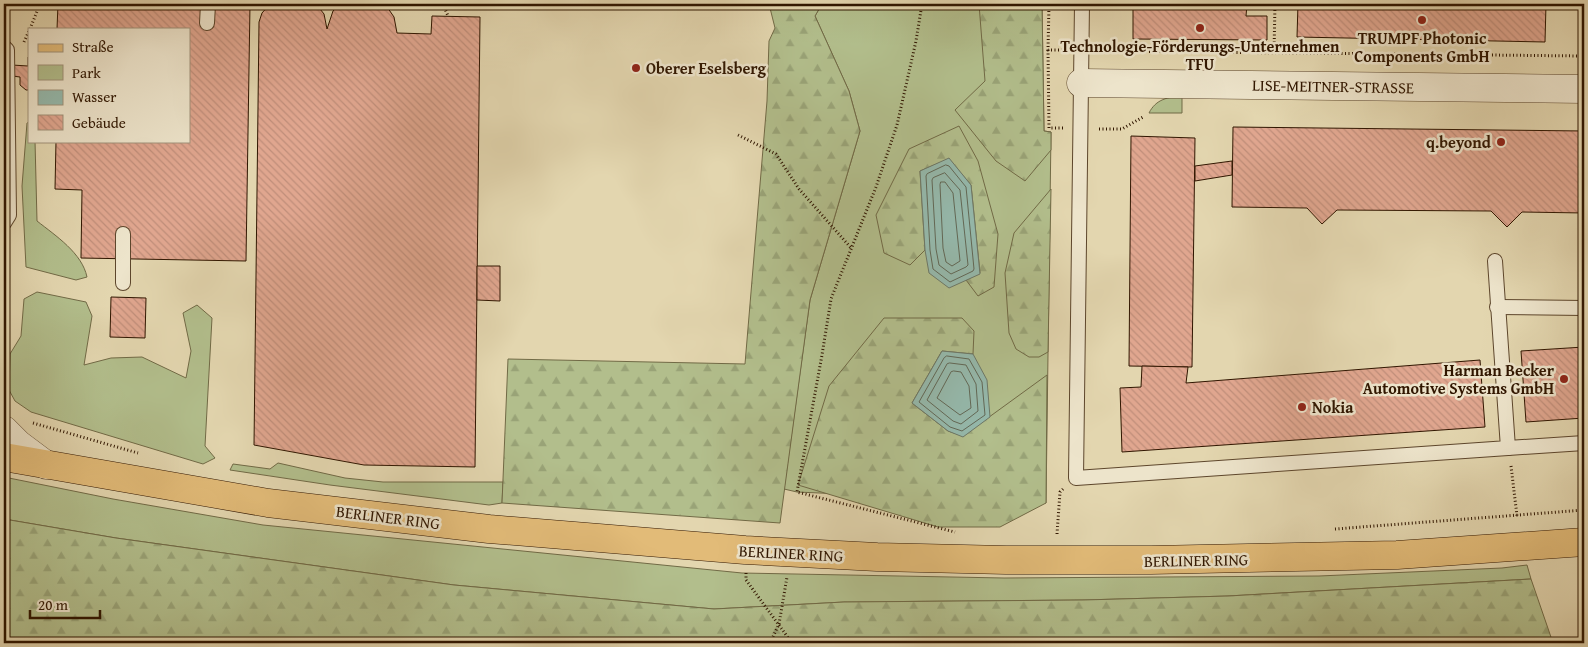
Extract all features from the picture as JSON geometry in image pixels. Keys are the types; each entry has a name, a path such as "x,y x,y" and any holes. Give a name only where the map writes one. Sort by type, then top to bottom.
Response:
{"main road":[{"name":"BERLINER RING","path":"4,457 268,503 489,529 745,550 876,557 1006,560 1151,560 1397,555 1584,542"}],"street":[{"name":"LISE-MEITNER-STRASSE","path":"1081,83 1584,89"},
{"path":"4,430 18,444 46,465"}],"lane":[{"path":"207,23 208,4"},
{"path":"1082,4 1076,478 1584,443"},
{"path":"4,47 7,50 9,215 4,223"},
{"path":"123,234 123,284"},
{"path":"1494,261 1508,448"},
{"path":"1497,307 1584,308"}],"path":[{"path":"30,28 40,4"},
{"path":"444,4 448,16"},
{"path":"922,4 916,41 897,125 853,249 831,299 797,492 958,534 947,535"},
{"path":"1048,4 1049,128"},
{"path":"1274,53 1276,4"},
{"path":"1048,50 1584,56"},
{"path":"738,135 776,154 799,189 853,249"},
{"path":"32,422 148,455"},
{"path":"1508,448 1517,516"},
{"path":"1048,534 1057,534 1060,492 1076,478"},
{"path":"1327,529 1584,510"},
{"path":"745,550 746,580 792,643"},
{"path":"770,643 779,624 788,574"}],"green space":[{"path":"769,4 822,4 815,16 849,91 860,131 810,300 780,523 502,503 508,359 745,364 767,101 769,41 775,28"},
{"path":"822,4 1042,4 1044,131 1051,132 1046,503 797,492 784,489 810,300 860,131 849,91 815,16"},
{"path":"979,4 1042,4 1044,131 1051,132 1051,150 1025,181 996,161 955,110 985,81"},
{"path":"1182,96 1182,113 1149,113 1159,102 1172,97"},
{"path":"27,123 28,142 35,142 37,221 74,253 80,260 87,277 76,280 26,267 22,186"},
{"path":"959,126 978,161 998,234 994,287 978,296 966,280 980,273 971,185 949,159 920,171 925,250 910,265 884,253 876,215 909,149"},
{"path":"1051,189 1048,352 1039,357 1029,357 1016,349 1009,333 1005,273 1014,233"},
{"path":"37,292 86,302 92,316 84,365 111,358 142,357 186,378 191,351 183,313 197,305 212,318 205,446 215,458 203,464 31,412 15,401 9,390 10,354 21,336 24,299"},
{"path":"884,318 962,318 974,331 973,354 942,351 912,403 948,431 963,436 1047,375 1046,503 1000,527 938,527 798,485 829,386"},
{"path":"278,463 345,478 383,482 503,482 502,503 489,505 230,470 233,464 270,469"},
{"path":"4,477 113,499 263,525 742,573 1004,578 1319,576 1502,568 1527,565 1531,579 1228,596 1083,600 844,602 714,609 454,585 116,538 4,519"},
{"path":"4,519 116,538 454,585 714,609 844,602 1083,600 1228,596 1531,579 1553,643 4,643"}],"water":[{"path":"949,158 971,185 980,274 949,288 929,273 925,250 920,171"},
{"path":"942,351 973,354 987,380 990,417 963,437 948,431 912,403"}],"building":[{"path":"58,4 250,4 246,261 81,258 82,190 55,189 56,142 190,142 190,28 57,28"},
{"path":"270,4 316,4 324,14 327,29 333,11 340,4 385,4 394,17 397,33 431,34 432,16 480,17 475,467 364,465 254,445 259,22 262,13"},
{"name":"Technologie-Förderungs-Unternehmen TFU","path":"1133,4 1247,4 1246,16 1267,16 1267,40 1133,39"},
{"name":"TRUMPF Photonic Components GmbH","path":"1298,4 1546,4 1545,42 1297,37"},
{"path":"12,65 28,66 28,90 20,85 20,77 12,76"},
{"path":"1233,127 1584,131 1584,213 1522,212 1507,227 1491,211 1337,210 1322,224 1307,208 1232,207"},
{"path":"1131,136 1195,138 1192,367 1129,366"},
{"path":"1232,161 1232,175 1195,181 1195,166"},
{"path":"477,266 500,266 500,301 477,300"},
{"path":"111,297 146,298 145,338 110,337"},
{"path":"1584,347 1584,418 1526,422 1521,351"},
{"name":"Nokia","path":"1480,360 1485,427 1122,452 1120,388 1141,387 1142,366 1188,367 1186,383"}],"place":[{"name":"TRUMPF Photonic Components GmbH","path":"1422,20"},
{"name":"Technologie-Förderungs-Unternehmen TFU","path":"1200,28"},
{"name":"Oberer Eselsberg","path":"636,68"},
{"name":"q.beyond","path":"1501,142"},
{"name":"Harman Becker Automotive Systems GmbH","path":"1564,379"},
{"name":"Nokia","path":"1302,407"}]}
